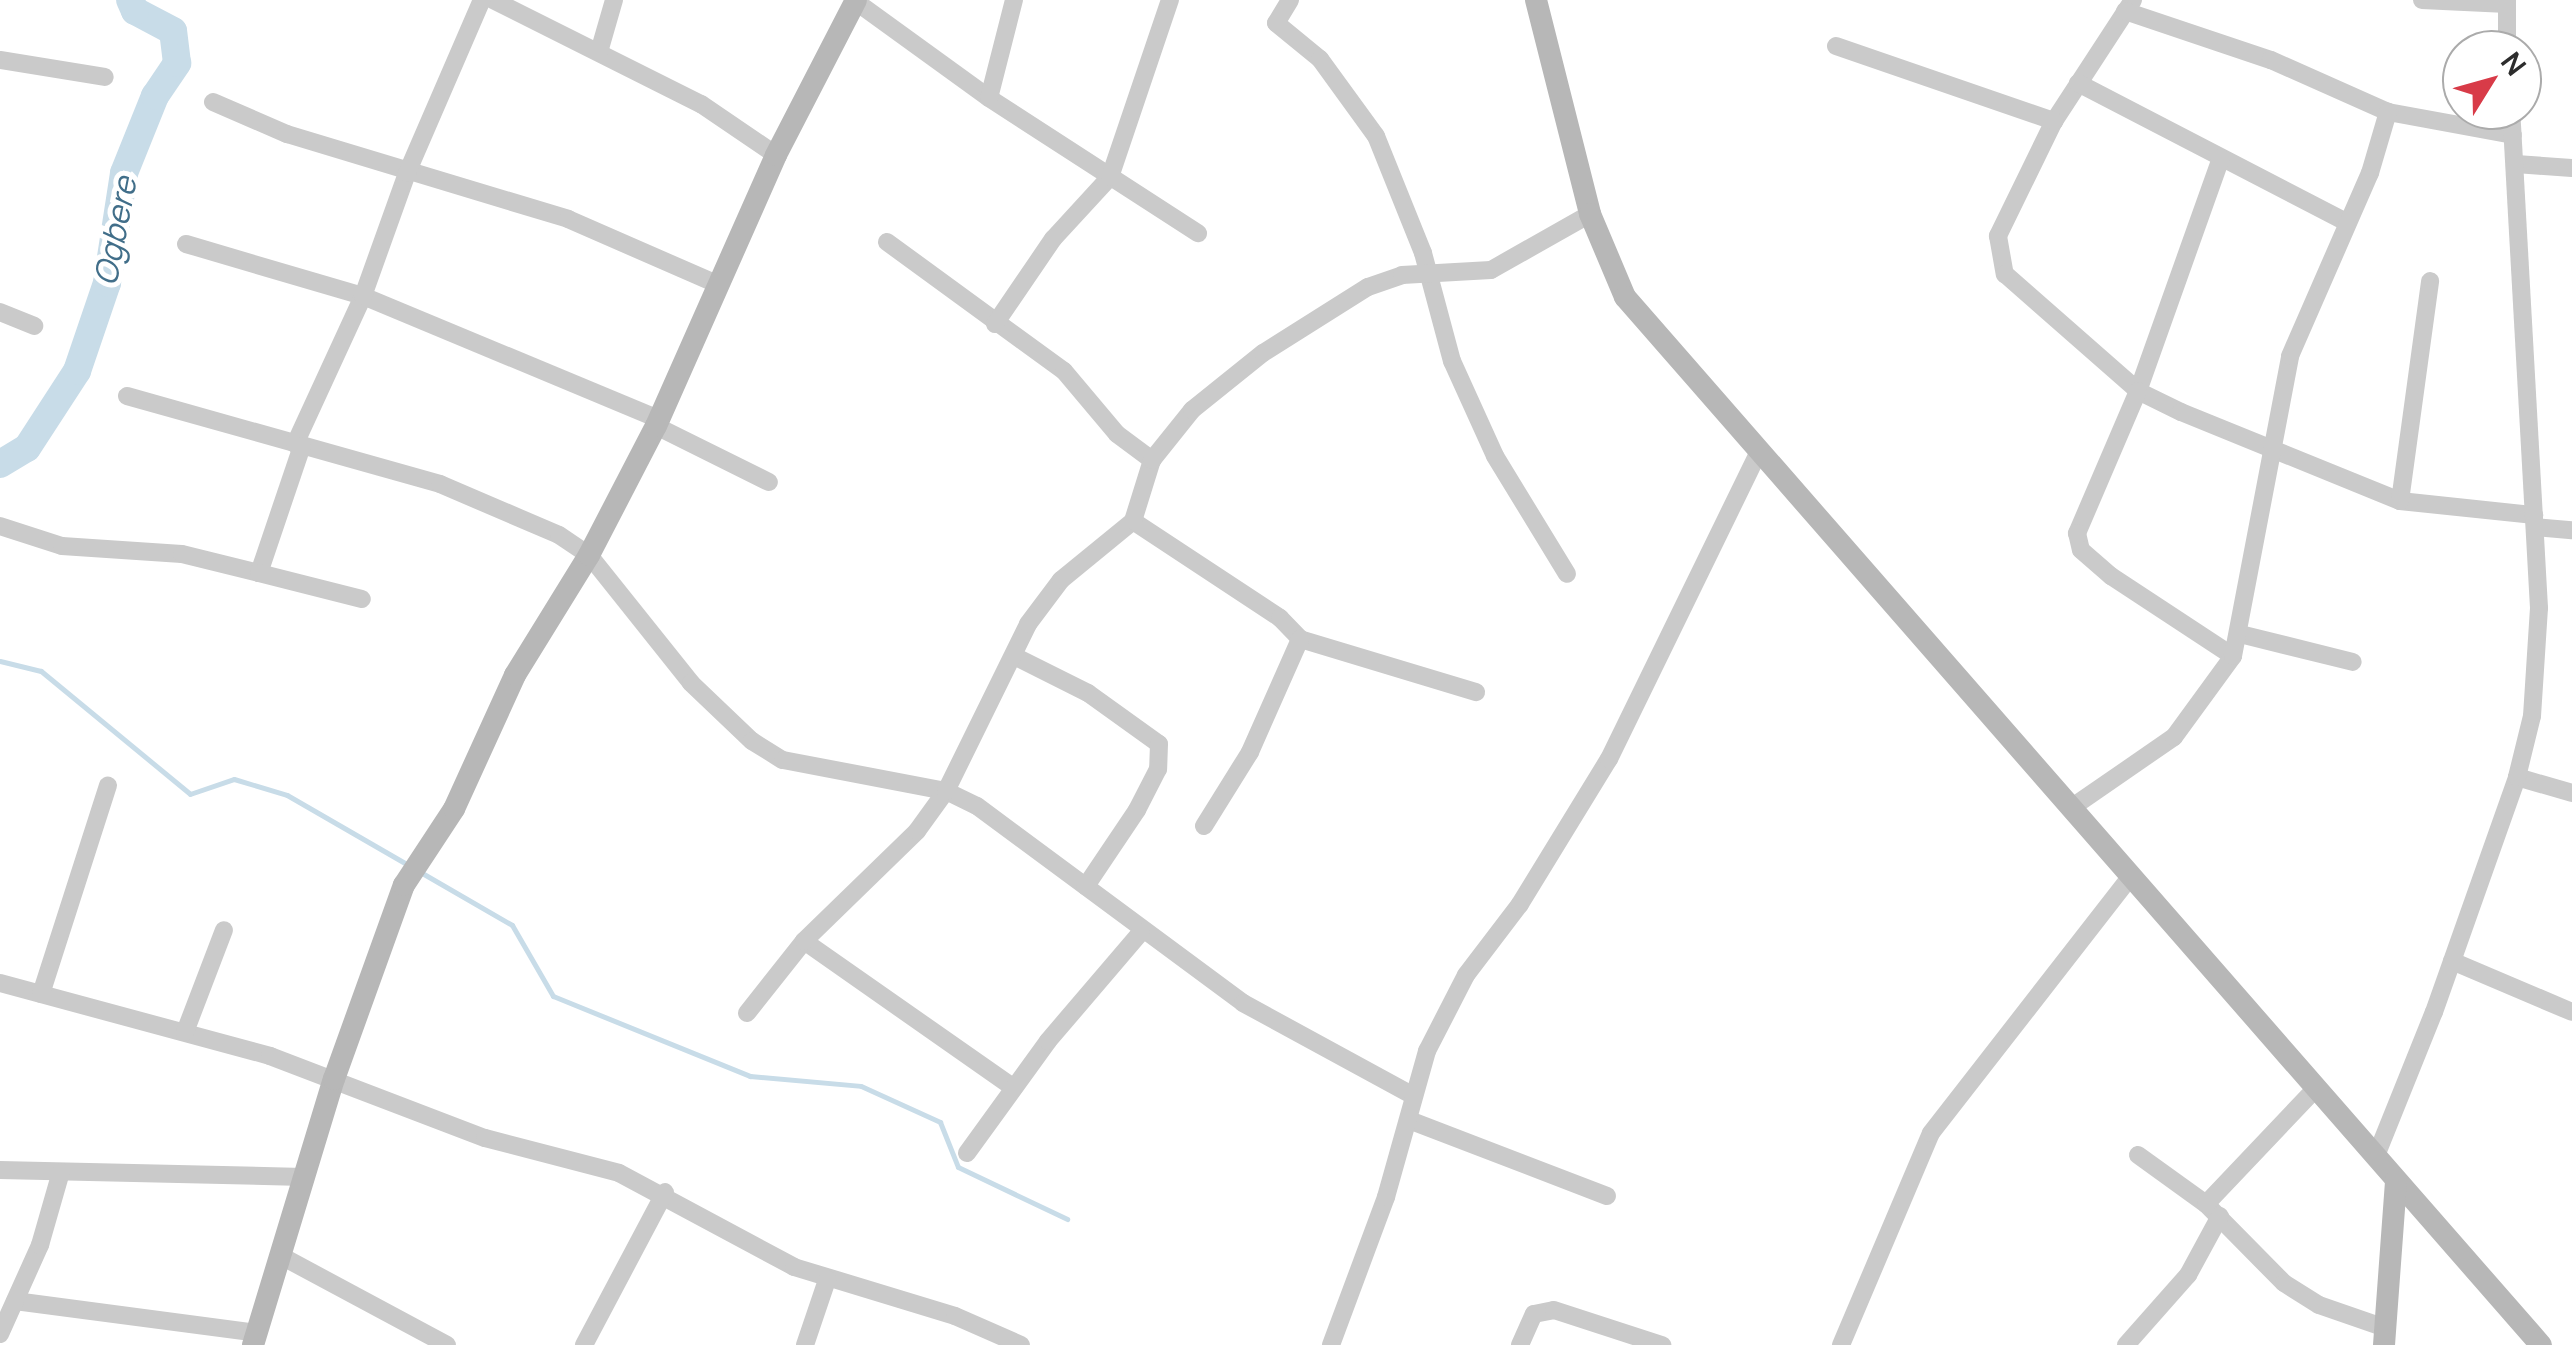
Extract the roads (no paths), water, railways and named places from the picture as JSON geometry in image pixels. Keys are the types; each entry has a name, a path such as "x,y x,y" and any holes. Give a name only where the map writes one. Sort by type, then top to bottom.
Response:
{"main road":[{"path":"255,1339 283,1258 334,1078 404,885 454,810 515,675 589,554 657,422 776,155 856,0"},
{"path":"1536,0 1590,214 1625,297 2542,1345"},
{"path":"2383,1336 2396,1180"}],"street":[{"path":"259,573 298,445 363,296 406,173 482,0"},
{"path":"493,0 701,104 776,155"},
{"path":"599,52 614,0"},
{"path":"856,0 989,98 1198,234"},
{"path":"989,98 1014,0"},
{"path":"995,324 1054,240 1110,177 1170,0"},
{"path":"1288,0 1276,23 1320,59 1376,136 1430,276 1452,361 1495,456 1567,574"},
{"path":"2422,0 2507,2 2507,30"},
{"path":"2513,134 2388,112 2272,60 2129,6 2054,121 1998,236 1998,256 2019,291 2138,391 2270,446 2316,472 2400,501 2572,530"},
{"path":"1836,46 2054,121"},
{"path":"0,60 105,78"},
{"path":"2078,82 2346,222"},
{"path":"213,102 287,134 568,219 719,285"},
{"path":"2071,808 2174,737 2233,656 2290,356 2388,112"},
{"path":"2376,1156 2452,961 2517,777 2535,684 2535,521 2513,130"},
{"path":"2221,158 2138,391 2077,533 2081,550 2233,656"},
{"path":"2516,164 2572,168"},
{"path":"747,1013 804,941 916,831 946,792 1014,656 1061,580 1133,521 1152,460 1192,410 1263,353 1368,287 1402,275 1491,270 1590,214"},
{"path":"887,242 942,277 995,324 1064,371 1117,434 1152,460"},
{"path":"186,244 363,296 657,422 769,482"},
{"path":"2400,501 2430,281"},
{"path":"0,312 34,326"},
{"path":"127,396 440,484 589,554 692,683 752,741 783,760 946,792 1009,826 1141,932 1302,1040 1410,1094"},
{"path":"1331,1345 1409,1120 1410,1094 1466,975 1520,904 1610,759 1758,453"},
{"path":"1133,521 1280,618 1300,640 1359,652 1476,692"},
{"path":"0,526 62,546 182,554 362,599"},
{"path":"2240,634 2352,662"},
{"path":"1204,826 1250,752 1300,640"},
{"path":"1014,656 1088,694 1159,744 1158,769 1137,810 1086,886"},
{"path":"2517,777 2572,793"},
{"path":"41,994 108,786"},
{"path":"1841,1345 1931,1134 2130,878"},
{"path":"185,1032 224,930"},
{"path":"967,1154 1014,1088 1141,932"},
{"path":"804,941 1014,1088"},
{"path":"2452,961 2572,1012"},
{"path":"0,983 185,1032 334,1078 485,1138 619,1173 665,1192 827,1280 955,1316 1021,1345"},
{"path":"2126,1345 2202,1256 2213,1210 2316,1088"},
{"path":"1409,1120 1607,1196"},
{"path":"2138,1155 2213,1210 2284,1284 2383,1336"},
{"path":"0,1170 304,1177"},
{"path":"0,1334 16,1301 61,1172"},
{"path":"584,1345 665,1192"},
{"path":"283,1258 447,1345"},
{"path":"805,1345 827,1280"},
{"path":"16,1301 255,1339"},
{"path":"1520,1345 1534,1314 1554,1310 1662,1345"}],"waterway":[{"name":"Ogbere","path":"0,464 27,448 77,371 107,283 124,173 155,96 177,63 173,31 135,11 130,0"},
{"path":"0,661 41,671 190,794 234,779 287,795 408,865"},
{"path":"422,873 512,925 553,996 750,1076 861,1086 940,1122 958,1167 1067,1219"}]}
